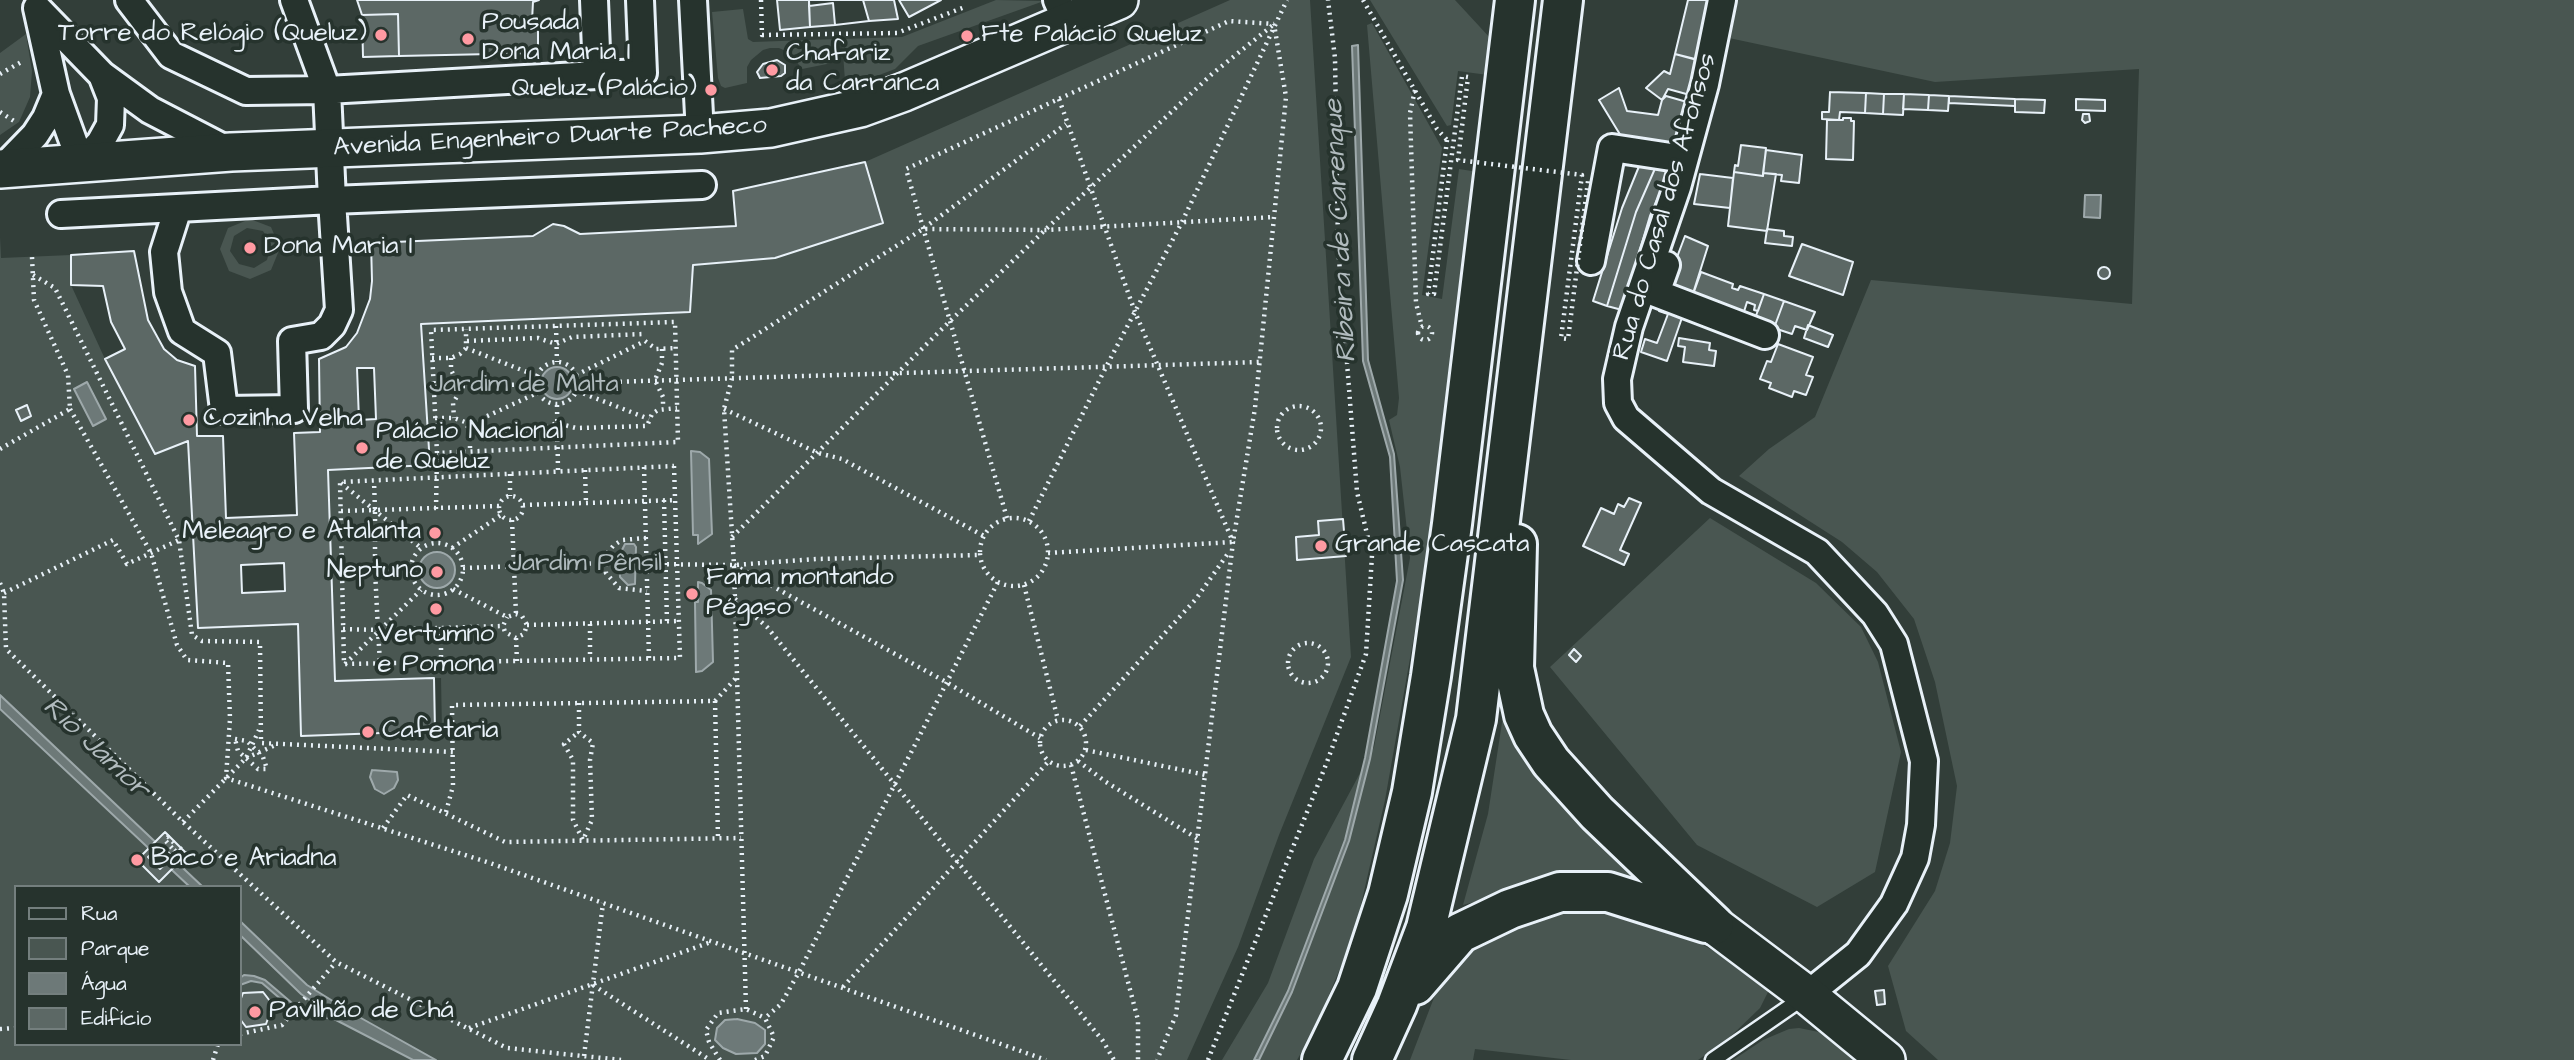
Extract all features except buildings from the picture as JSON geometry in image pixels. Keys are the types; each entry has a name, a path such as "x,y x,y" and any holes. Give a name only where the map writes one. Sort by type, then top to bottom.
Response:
{"highway":[{"path":"1322,1060 1357,988 1384,906 1412,792 1452,524 1515,0"},
{"path":"1372,1060 1397,1005 1426,928 1476,719 1515,379 1563,0"},
{"path":"1515,379 1518,580 1514,668 1524,715 1533,735 1552,762 1597,813 1714,925"},
{"path":"1397,1005 1460,933 1510,909 1560,892 1608,892 1714,925"}],"street":[{"path":"129,0 171,55 246,91 327,90 643,73 639,0"},
{"path":"178,208 164,253 168,292 182,331 218,353 223,410 294,409 292,341 321,336 332,325 340,310 327,90 294,0"},
{"path":"594,0 597,75"},
{"path":"693,0 700,134"},
{"name":"Avenida Engenheiro Duarte Pacheco","path":"1,169 231,152 700,134 771,128 860,108 904,92 1062,11 1119,0"},
{"name":"Rua do Casal dos Afonsos","path":"1722,0 1705,83 1684,159 1629,327 1617,379 1618,403 1626,418 1711,492 1817,552 1875,614 1894,644 1924,761 1921,825 1915,858 1894,904 1858,954 1807,995"},
{"path":"35,4 56,94 82,163 100,143 110,125 111,98 102,75"},
{"path":"35,4 102,75 150,110 231,152"},
{"path":"1,169 35,135 56,94"},
{"path":"1591,261 1612,148 1684,159"},
{"path":"61,214 702,185"},
{"path":"1682,224 1656,293 1765,335"},
{"path":"1714,925 1807,995 1886,1060"}],"lane":[{"path":"1713,1060 1807,995"}],"path":[{"path":"761,0 762,35 897,33 965,7"},
{"path":"1029,521 1182,222 1287,0"},
{"path":"1208,1060 1327,762 1366,654 1372,555 1357,492 1338,246 1335,58 1328,0"},
{"path":"1363,0 1437,130 1447,140 1428,294 1434,294 1462,76 1468,77 1458,160 1582,175 1561,338 1568,339 1588,181"},
{"path":"1007,518 906,169 1229,21 1274,24"},
{"path":"732,537 900,373 949,321 1045,230 1212,75 1274,24"},
{"path":"1157,1060 1176,1015 1226,614 1231,549 1255,408 1286,97 1274,24"},
{"path":"1415,90 1410,113 1416,303 1422,327"},
{"path":"1059,100 1135,312 1233,542"},
{"path":"746,1009 734,565 724,409 732,378 732,350 923,229 1066,124"},
{"path":"923,229 1045,230 1274,216"},
{"path":"32,257 34,300 68,375 70,409 151,553 177,645 187,660 228,663 230,719 226,778"},
{"path":"33,275 55,288 179,540 192,635 202,641 260,642 261,743 453,752"},
{"path":"436,509 437,453 431,330 675,322 678,442 437,453"},
{"path":"642,323 645,341 656,349 676,348"},
{"path":"556,326 557,362"},
{"path":"432,358 451,358 460,354 466,348 466,329"},
{"path":"467,341 538,338 556,344 572,337 643,334"},
{"path":"576,375 645,341"},
{"path":"466,348 537,376"},
{"path":"662,349 662,363 655,380 663,397 663,408"},
{"path":"451,358 452,370 459,386 459,393 453,403 454,418"},
{"path":"557,362 572,368 576,375 578,383 572,398 557,405 542,399 537,393 537,376 541,369 557,362"},
{"path":"578,383 1259,362"},
{"path":"435,387 536,384"},
{"path":"576,391 649,419"},
{"path":"469,428 537,393"},
{"path":"557,405 558,471"},
{"path":"1299,406 1316,415 1321,430 1318,440 1312,446 1298,451 1283,444 1276,430 1284,411 1299,406"},
{"path":"469,428 540,430 557,423 576,428 647,426 652,414 663,408 677,408"},
{"path":"0,449 70,409"},
{"path":"724,409 818,453 842,459 984,536"},
{"path":"435,418 461,419 469,428 470,452"},
{"path":"340,482 674,466 680,621 680,658 344,664"},
{"path":"644,467 649,658"},
{"path":"585,470 586,503"},
{"path":"510,474 510,496"},
{"path":"374,481 380,663"},
{"path":"340,482 421,548"},
{"path":"340,482 344,664"},
{"path":"501,515 499,506 503,499 516,497 523,505"},
{"path":"664,500 667,622"},
{"path":"523,505 676,500"},
{"path":"512,520 520,515 523,505"},
{"path":"341,511 499,506"},
{"path":"501,515 512,520"},
{"path":"452,548 501,515"},
{"path":"1007,518 1029,521 1039,529 1046,540 1048,553 1045,566 1036,578 1023,585 1010,586 998,582 985,571 979,555 984,536 993,524 1007,518"},
{"path":"512,520 516,614"},
{"path":"646,538 622,540 607,553 605,563 606,573 619,588 647,591"},
{"path":"4,593 113,540 127,564 179,540"},
{"path":"1048,553 1233,542"},
{"path":"436,543 452,548 459,556 463,568 461,579 453,589 437,595 421,590 413,581 410,569 413,557 421,548 436,543"},
{"path":"1080,726 1196,599 1231,549"},
{"path":"646,564 734,565 817,559 979,555"},
{"path":"463,568 605,563"},
{"path":"734,565 946,682 1040,738"},
{"path":"342,572 410,569"},
{"path":"765,1018 781,1004 799,972 998,582"},
{"path":"0,583 4,593 6,649 183,822 336,962 507,1048 621,1060"},
{"path":"1023,585 1058,720"},
{"path":"453,589 507,617 516,614 526,620 527,625 524,634 516,638 510,637 503,626"},
{"path":"344,664 421,590"},
{"path":"734,598 766,628 1103,1041 1114,1060"},
{"path":"503,626 507,617"},
{"path":"527,625 680,621"},
{"path":"590,624 590,659"},
{"path":"344,629 378,631 503,626"},
{"path":"441,628 441,662"},
{"path":"516,638 517,661"},
{"path":"1309,643 1326,653 1328,666 1321,678 1302,682 1291,673 1289,660 1296,647 1309,643"},
{"path":"0,653 6,649"},
{"path":"718,838 715,701 737,677"},
{"path":"446,813 453,786 452,705 715,701"},
{"path":"579,703 579,732"},
{"path":"1058,720 1070,720 1080,726 1086,737 1086,750 1078,761 1059,767 1048,762 1042,755 1040,738 1046,726 1058,720"},
{"path":"183,822 246,758 261,726"},
{"path":"579,732 593,743 590,760 592,820 583,840"},
{"path":"579,732 564,744 573,760 572,820 583,840"},
{"path":"235,739 247,741 252,746 263,757 267,769 258,768 238,751 235,739"},
{"path":"246,758 279,743"},
{"path":"1086,750 1206,775"},
{"path":"1078,761 1105,782 1198,839"},
{"path":"843,986 1048,762"},
{"path":"1071,765 1138,1020 1138,1060"},
{"path":"226,778 603,903 1046,1060"},
{"path":"383,828 407,795 505,842 741,838"},
{"path":"583,1056 603,903"},
{"path":"468,1028 713,942"},
{"path":"242,1034 282,1025 336,962"},
{"path":"593,985 710,1060"},
{"path":"720,1060 709,1042 706,1030 718,1013 746,1009 765,1018 775,1037 765,1056 755,1060"}],"green space":[{"path":"996,0 1044,1 918,46 895,69 853,85 845,81 842,39 902,37"},
{"path":"1230,0 1310,0 1351,657 1279,835 1238,947 1187,1060 0,1060 0,237 1,258 71,255 71,285 105,359 154,454 188,441 198,628 298,624 301,736 442,731 441,678 335,681 328,470 430,465 421,324 690,312 693,265 775,258 883,223 865,162"},
{"path":"1370,0 1455,0 1492,40 1488,75 1458,71 1451,125 1447,126"},
{"path":"1720,0 2574,0 2574,1060 1938,1060 1906,1031 1888,966 1935,891 1950,843 1957,786 1935,682 1914,619 1877,572 1842,542 1739,476 1769,449 1815,417 1871,280 2132,304 2139,69 1935,82 1715,35"},
{"path":"743,9 748,39 753,42 836,39 836,57 832,63 802,69 790,53 779,48 770,48 751,60 747,67 747,83 725,88 721,86 712,12"},
{"path":"1372,23 1442,148 1422,295 1442,299 1459,169 1478,172 1427,562 1385,800 1354,935 1316,1026 1297,1060 1222,1060 1268,983 1314,859 1374,747 1410,558 1400,467 1389,420 1397,415 1399,398 1367,25"},
{"path":"26,34 32,71 30,97 19,122 0,135 0,53"},
{"path":"250,219 271,227 280,248 271,270 250,279 229,271 220,249 228,228","holes":["247,228 263,231 271,244 267,260 254,268 239,264 230,251 234,236"]},
{"path":"1710,518 1816,583 1861,627 1878,662 1901,752 1875,872 1817,907 1697,845 1550,667"},
{"path":"1503,716 1508,717 1662,886 1569,877 1463,905 1488,814"},
{"path":"1550,908 1643,911 1765,980 1769,990 1760,1008 1727,1040 1698,1060 1571,1060 1475,1049 1473,1060 1410,1060 1440,982 1467,947"},
{"path":"1789,1029 1819,1032 1858,1060 1733,1060 1763,1040"}],"water":[{"path":"1358,45 1368,360 1394,454 1403,580 1370,759 1349,841 1292,992 1259,1060 1254,1060 1288,991 1345,840 1365,758 1397,581 1390,457 1363,361 1352,46"},
{"path":"2085,195 2101,195 2100,218 2084,217"},
{"path":"557,367 568,372 573,383 568,394 557,399 546,394 541,383 546,372"},
{"path":"87,382 106,419 93,426 74,389"},
{"path":"691,451 700,452 709,459 712,534 698,544 698,535 693,535"},
{"path":"625,544 634,544 636,547 635,584 628,585 620,577 619,556"},
{"path":"437,552 450,557 455,570 450,583 437,588 424,583 419,570 424,557"},
{"path":"698,582 711,590 713,662 702,671 696,672 695,602 698,602"},
{"path":"0,695 201,885 188,885 0,709"},
{"path":"372,770 397,772 398,780 394,788 384,794 375,789 370,777"},
{"path":"242,923 307,985 436,1060 413,1060 334,1019 298,1014 262,983 251,981 242,984 242,976 254,976 265,980 299,1009 309,1009 311,1001 242,937"},
{"path":"737,1019 755,1023 765,1030 765,1044 757,1053 736,1054 723,1048 715,1040 717,1028 725,1020"}],"place":[{"name":"Torre do Relógio (Queluz)","path":"381,35"},
{"name":"Fte Palácio Queluz","path":"967,36"},
{"name":"Pousada Dona Maria I","path":"468,39"},
{"name":"Chafariz da Carranca","path":"772,70"},
{"name":"Queluz (Palácio)","path":"711,90"},
{"name":"Dona Maria I","path":"250,248"},
{"name":"Cozinha Velha","path":"189,420"},
{"name":"Palácio Nacional de Queluz","path":"362,448"},
{"name":"Meleagro e Atalanta","path":"435,533"},
{"name":"Grande Cascata","path":"1321,546"},
{"name":"Neptuno","path":"437,572"},
{"name":"Fama montando Pégaso","path":"692,594"},
{"name":"Vertumno e Pomona","path":"436,609"},
{"name":"Cafetaria","path":"368,732"},
{"name":"Baco e Ariadna","path":"137,860"},
{"name":"Pavilhão de Chá","path":"255,1012"}],"water label":[{"name":"Ribeira de Carenque","path":"1342,231"},
{"name":"Rio Jamor","path":"95,749"}],"park label":[{"name":"Jardim de Malta","path":"524,386"},
{"name":"Jardim Pênsil","path":"585,565"}]}
